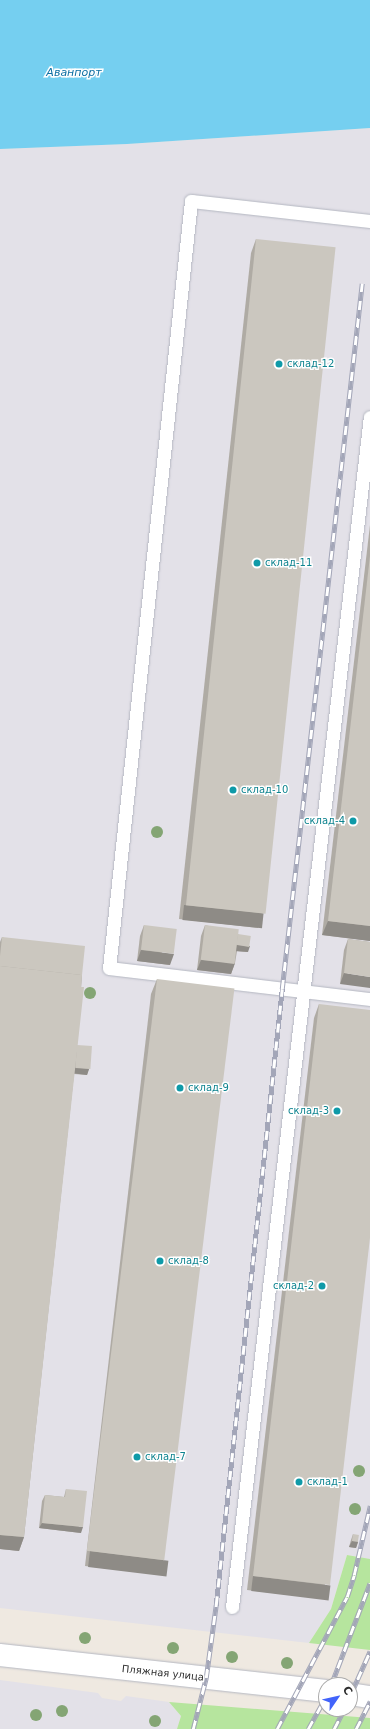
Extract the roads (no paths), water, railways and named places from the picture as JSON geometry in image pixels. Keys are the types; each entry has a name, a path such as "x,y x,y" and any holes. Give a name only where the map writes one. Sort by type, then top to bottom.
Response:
{"street":[{"name":"Пляжная улица","path":"0,1655 318,1691"},
{"path":"358,1695 370,1697"}],"lane":[{"path":"370,221 191,201 109,968 370,999"},
{"path":"232,1608 370,417"}],"water":[{"name":"Аванпорт","path":"0,0 370,0 370,128 127,144 0,149"}],"railway":[{"path":"193,1729 206,1678 216,1605 282,989 362,284"},
{"path":"277,1729 347,1597 354,1575 370,1506"},
{"path":"334,1677 370,1583"},
{"path":"358,1678 370,1651"},
{"path":"356,1729 370,1701"},
{"path":"308,1729 318,1711"},
{"path":"334,1729 340,1717"}],"place":[{"name":"склад-12","path":"279,364"},
{"name":"склад-11","path":"257,563"},
{"name":"склад-10","path":"233,790"},
{"name":"склад-4","path":"353,821"},
{"name":"склад-9","path":"180,1088"},
{"name":"склад-3","path":"337,1111"},
{"name":"склад-8","path":"160,1261"},
{"name":"склад-2","path":"322,1286"},
{"name":"склад-7","path":"137,1457"},
{"name":"склад-1","path":"299,1482"}]}
